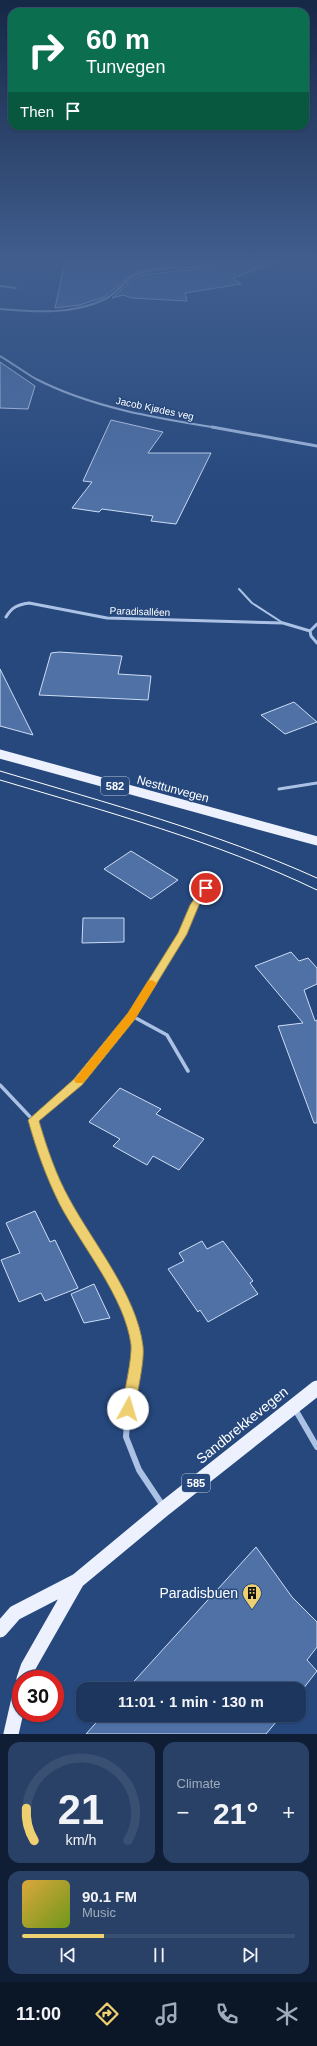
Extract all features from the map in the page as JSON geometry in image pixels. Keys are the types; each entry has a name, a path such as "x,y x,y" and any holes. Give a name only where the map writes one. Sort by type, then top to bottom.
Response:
{"main road":[{"name":"Nesttunvegen","path":"0,754 317,841"},
{"name":"Sandbrekkevegen","path":"77,1581 292,1405 317,1388"},
{"path":"0,1630 15,1613 77,1581"},
{"path":"27,1670 77,1581"},
{"path":"11,1734 13,1722"}],"street":[{"name":"Jacob Kjødes veg","path":"0,356 46,385 87,401 168,420 270,436 317,446"},
{"name":"Paradisalléen","path":"6,617 7,611 11,606 21,603 31,603 106,618 283,623 310,631"},
{"path":"317,624 310,631 311,636 317,643"},
{"path":"279,789 317,783"},
{"path":"165,1508 139,1470 126,1437 129,1395 137,1348 134,1327 124,1302 65,1202 43,1153 33,1120 78,1082 132,1016 182,934 195,905 206,888"},
{"path":"292,1405 317,1447"}],"lane":[{"name":"Paradisalléen","path":"238,589 254,605 283,623"},
{"path":"132,1016 168,1035 188,1071"},
{"path":"0,1085 33,1120"}],"building":[{"path":"0,362 35,386 28,409 0,408"},
{"path":"111,420 163,432 148,453 211,453 176,524 151,521 153,516 102,509 99,512 72,508 92,482 83,481"},
{"path":"59,652 122,656 118,674 151,676 148,700 39,695 51,653"},
{"path":"0,669 33,735 0,726"},
{"path":"294,702 317,722 285,734 261,715"},
{"path":"131,851 178,880 151,899 104,869"},
{"path":"83,918 124,918 124,942 82,943"},
{"path":"291,952 299,961 308,958 317,968 317,984 304,990 315,1021 317,1020 317,1123 314,1123 278,1026 303,1023 255,966"},
{"path":"120,1088 161,1109 156,1114 204,1139 179,1170 153,1156 147,1165 113,1146 120,1139 89,1122"},
{"path":"35,1211 50,1242 55,1240 78,1288 45,1301 41,1293 19,1302 1,1260 20,1253 6,1223"},
{"path":"202,1241 207,1249 223,1241 253,1281 250,1283 258,1294 208,1322 200,1310 198,1312 168,1269 184,1261 179,1253"},
{"path":"94,1284 110,1318 84,1323 71,1294"},
{"name":"Paradisbuen","path":"256,1547 292,1597 317,1622 317,1647 307,1660 317,1671 306,1685 306,1682 133,1682"},
{"path":"97,1722 276,1722 266,1734 86,1734"}],"tram line":[{"path":"0,771 200,832 239,846 317,878"},
{"path":"0,780 121,816 200,842 240,857 317,890"}],"slow traffic":[{"path":"80,1080 132,1016 152,983"}],"place":[{"name":"Paradisbuen","path":"252,1610"}],"route":[{"path":"128,1409 137,1348 134,1327 124,1302 65,1202 43,1153 33,1120 78,1082 132,1016 182,934 195,905 206,888"}]}
